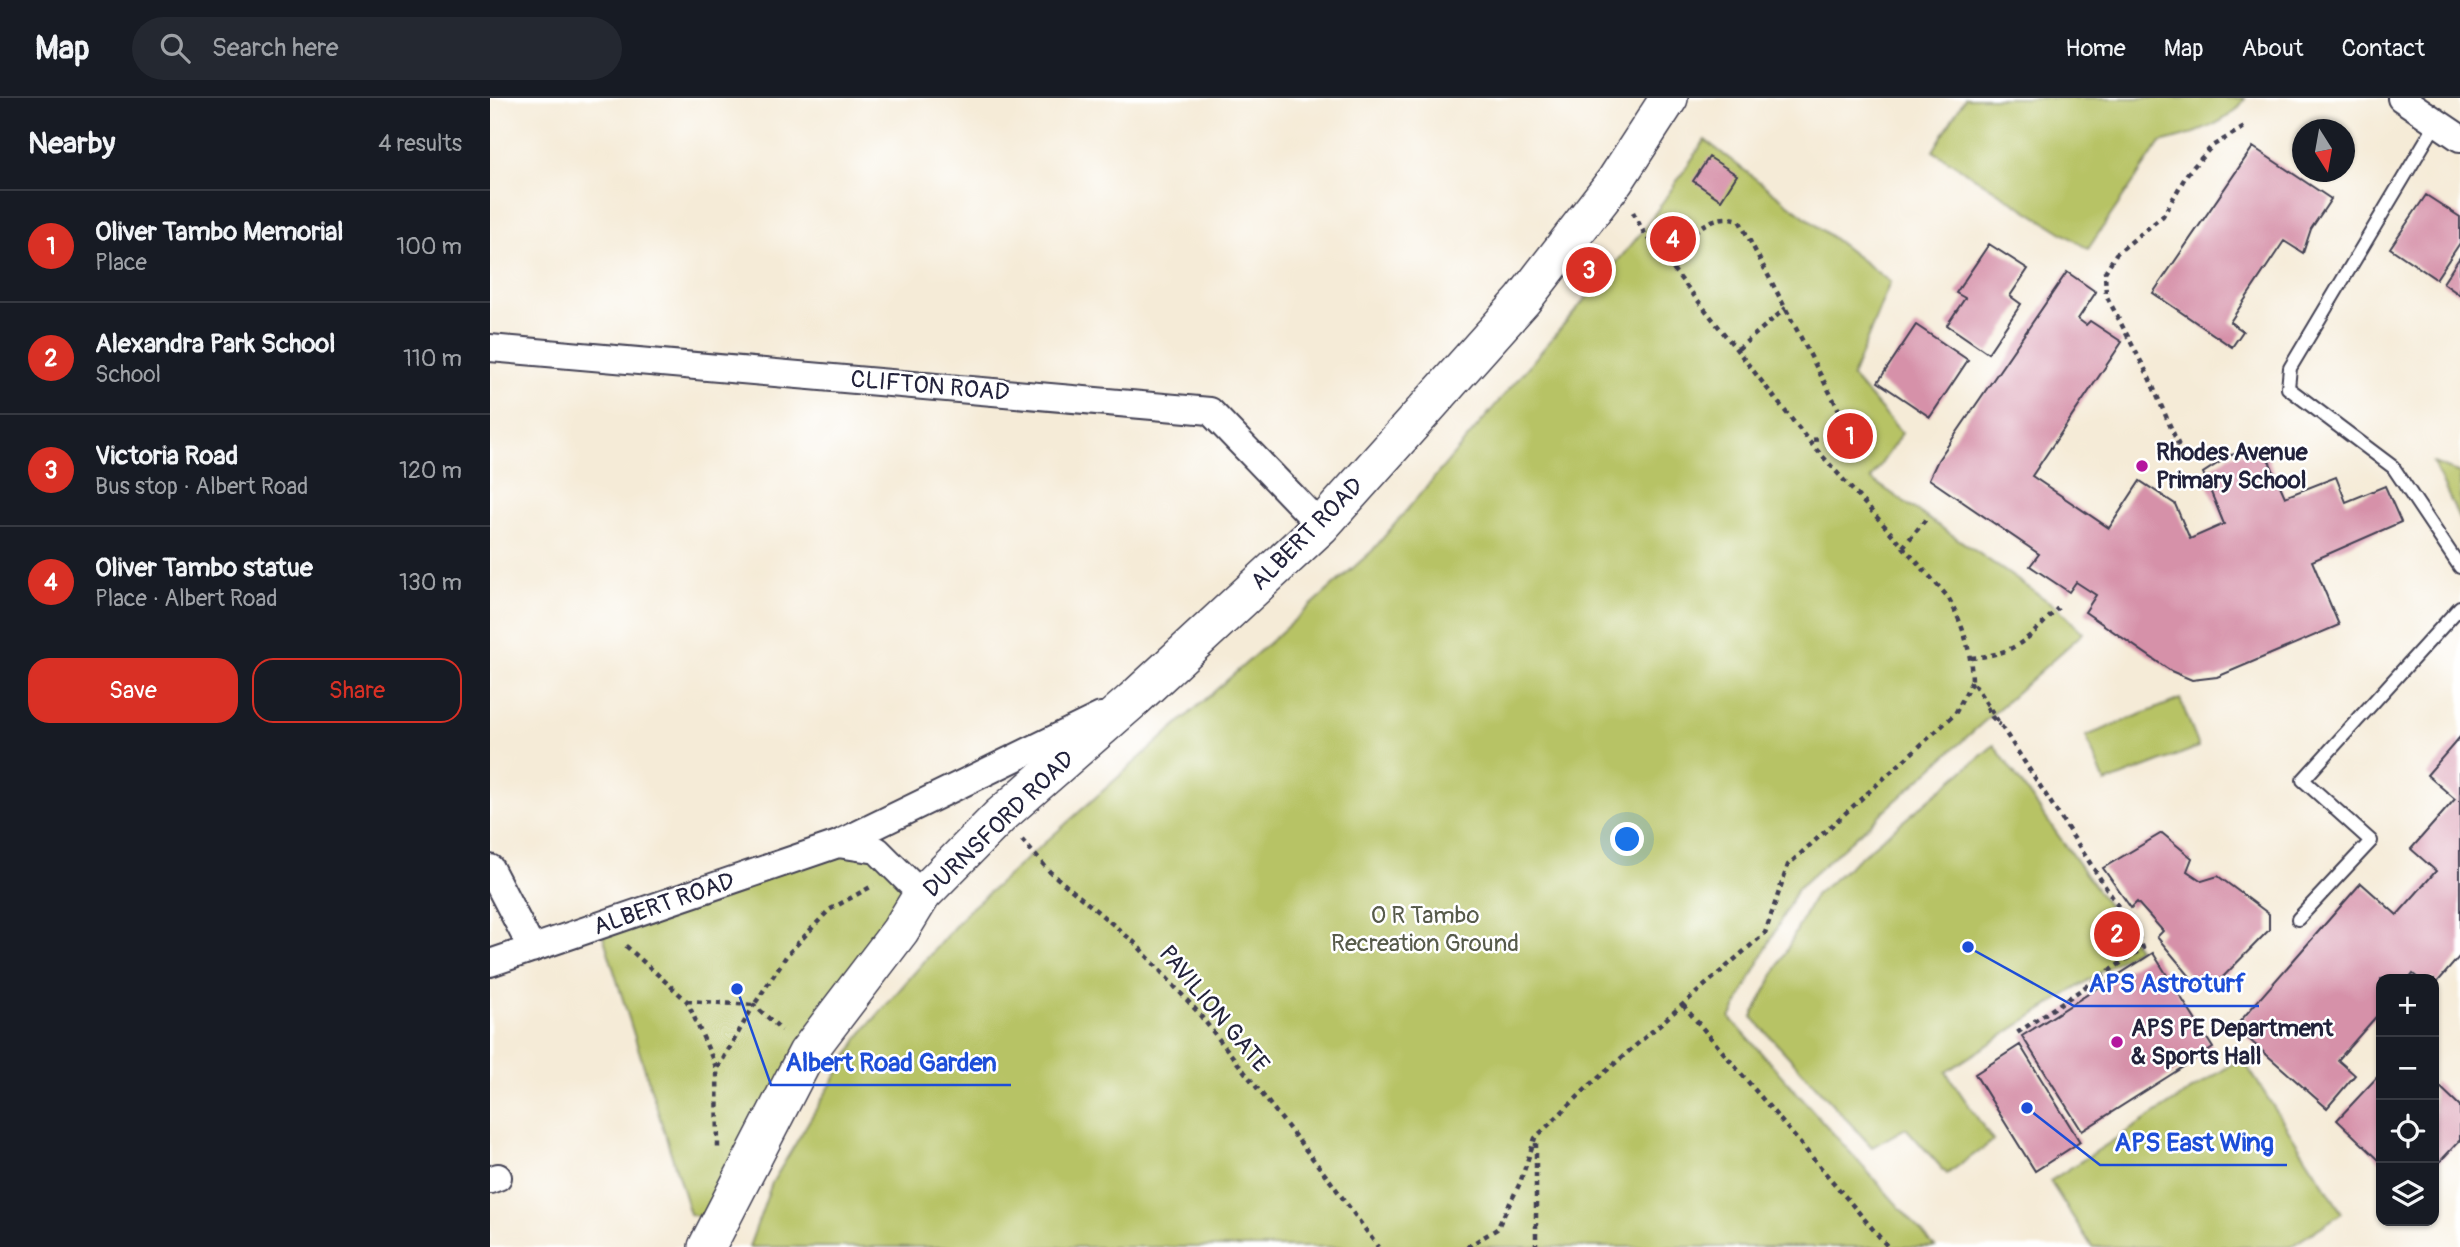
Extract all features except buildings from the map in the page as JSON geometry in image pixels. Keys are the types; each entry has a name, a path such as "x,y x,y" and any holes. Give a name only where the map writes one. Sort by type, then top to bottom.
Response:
{"main road":[{"name":"ALBERT ROAD","path":"1133,699 1321,527 1523,300 1615,181 1669,98"},
{"name":"DURNSFORD ROAD","path":"707,1247 746,1166 807,1053 900,931 910,883 1000,816 1133,699"}],"street":[{"path":"2401,98 2460,138"},
{"name":"CLIFTON ROAD","path":"490,348 1210,411 1321,527"},
{"name":"ALBERT ROAD","path":"490,963 838,844 1133,699"},
{"name":"ALBERT ROAD","path":"838,844 877,850 910,883"},
{"path":"490,868 532,949"}],"lane":[{"path":"2437,122 2290,368 2288,388 2393,467 2460,567"},
{"path":"2298,919 2371,841 2304,780 2460,607"}],"path":[{"path":"2179,446 2147,373 2105,295 2105,272 2116,254 2163,216 2187,174 2212,146 2248,125"},
{"path":"1467,1247 1497,1229 1520,1184 1535,1138 1589,1086 1765,933 1788,864 1955,714 1972,681 1971,658 1964,627 1948,597 1808,440 1643,231 1615,181"},
{"path":"1670,264 1680,247 1704,224 1726,216 1740,220 1849,429 1841,438 1808,440"},
{"path":"1738,349 1786,308"},
{"path":"1903,547 1927,518"},
{"path":"1971,658 1995,656 2020,646 2058,608"},
{"path":"1972,681 1996,714 2143,948 2014,1035"},
{"path":"1984,697 1992,717 2006,730"},
{"name":"PAVILION GATE","path":"1000,816 1050,872 1134,942 1196,1010 1331,1182 1378,1247"},
{"path":"717,1069 787,955 829,910 910,883"},
{"path":"600,926 647,963 687,1001 717,1069 718,1157"},
{"path":"687,1001 754,1005"},
{"path":"1683,1005 1888,1247"},
{"path":"1535,1138 1538,1191 1536,1247"}],"green space":[{"path":"1965,98 2245,98 2239,107 2220,122 2195,133 2160,143 2088,249 1933,151"},
{"name":"O R Tambo Recreation Ground","path":"1705,140 1890,282 1852,377 1902,433 1871,479 2058,608 2083,633 1797,889 1730,1018 1935,1247 749,1247 772,1183 861,1034 968,911 1372,551 1643,231"},
{"path":"2433,463 2460,473 2460,520"},
{"path":"2180,699 2199,747 2105,783 2086,736"},
{"path":"1994,745 2138,948 1946,1072 1993,1141 1947,1174 1906,1128 1872,1147 1752,1017 1815,895"},
{"path":"862,847 922,895 718,1223 690,1214 600,926"},
{"path":"2242,1058 2342,1213 2290,1247 2092,1247 2050,1181"}],"place":[{"name":"Oliver Tambo statue","path":"1673,239"},
{"name":"Victoria Road","path":"1589,270"},
{"name":"Oliver Tambo Memorial","path":"1850,436"},
{"name":"Rhodes Avenue Primary School","path":"2142,466"},
{"name":"Alexandra Park School","path":"2117,934"},
{"name":"APS Astroturf","path":"1968,947"},
{"name":"Albert Road Garden","path":"737,989"},
{"name":"APS PE Department & Sports Hall","path":"2117,1042"},
{"name":"APS East Wing","path":"2027,1108"}]}
